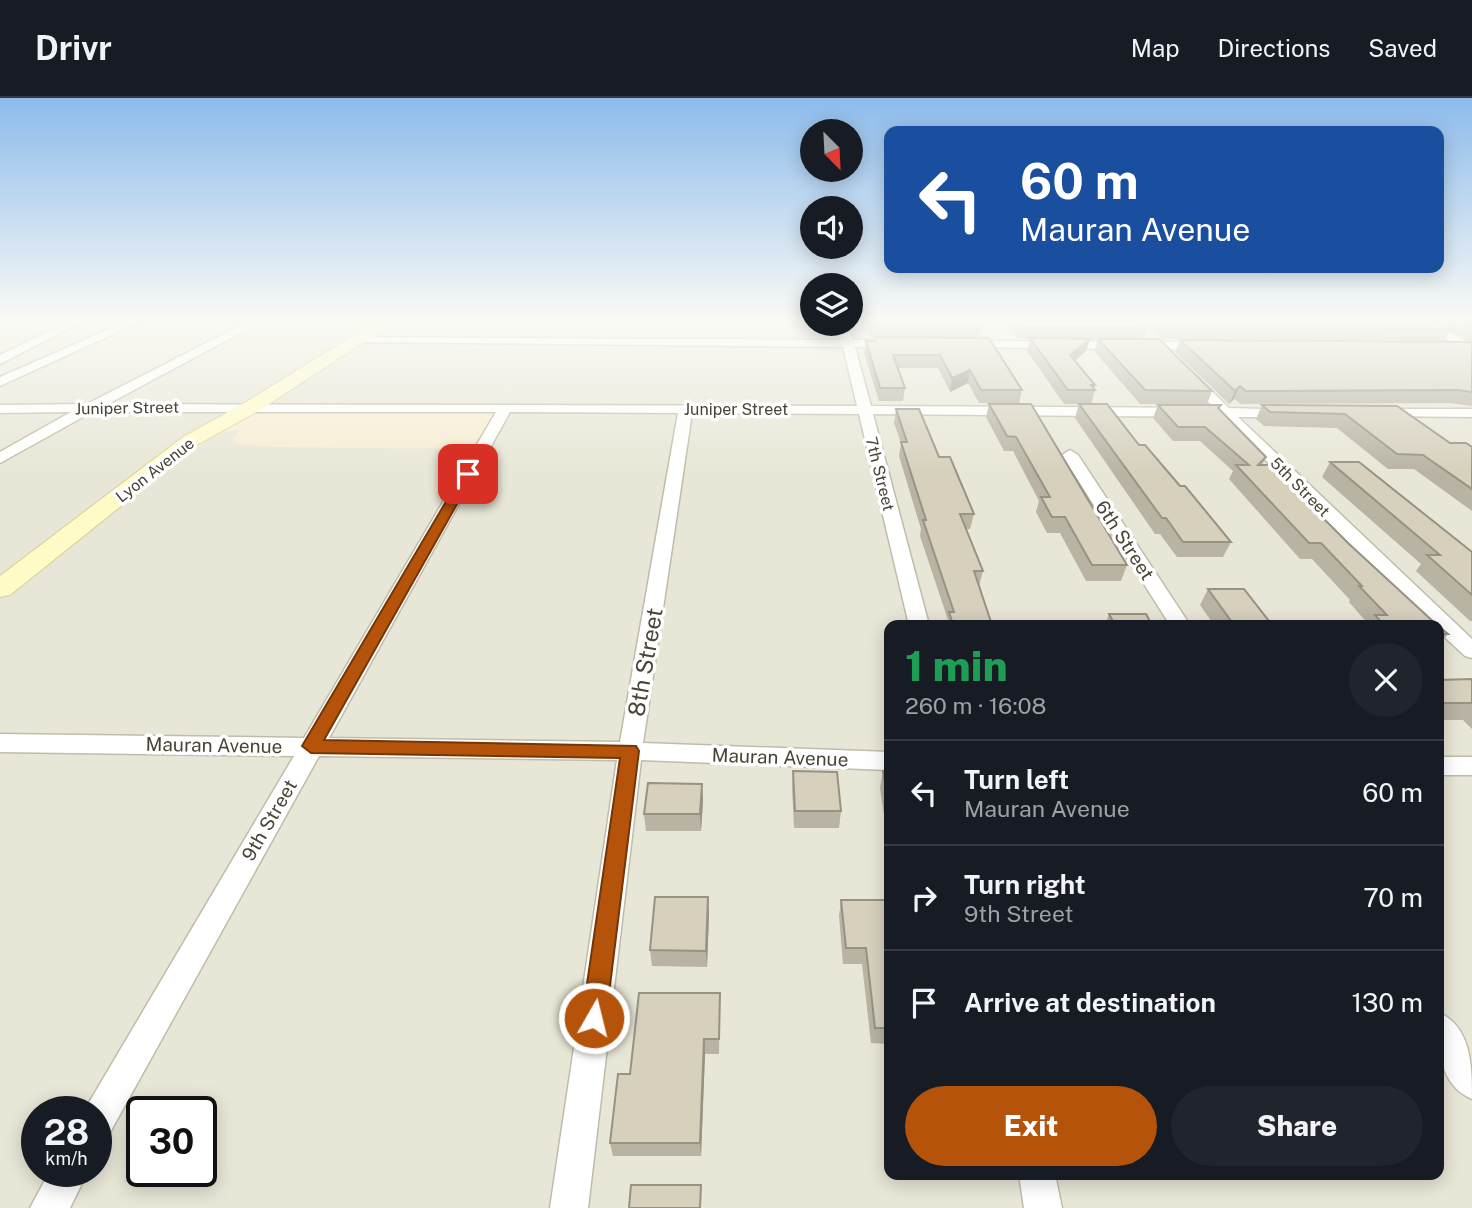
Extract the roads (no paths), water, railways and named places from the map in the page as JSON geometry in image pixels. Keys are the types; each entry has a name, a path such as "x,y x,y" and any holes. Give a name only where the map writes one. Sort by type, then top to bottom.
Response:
{"street":[{"path":"0,382 25,371"},
{"path":"0,458 161,371"},
{"name":"Lyon Avenue","path":"0,590 190,441 253,406 307,371"},
{"name":"7th Street","path":"854,371 918,620"},
{"name":"5th Street","path":"1184,371 1327,514 1439,620"},
{"name":"Juniper Street","path":"0,409 253,406 1309,413"},
{"name":"9th Street","path":"112,1096 506,407"},
{"name":"8th Street","path":"569,1208 630,751 686,409"},
{"path":"1363,412 1472,413"},
{"path":"1404,412 1427,428"},
{"name":"6th Street","path":"1070,456 1177,620"},
{"name":"5th Street","path":"1444,625 1472,651"},
{"name":"Mauran Avenue","path":"3,746 311,746 630,751 884,761"},
{"path":"1444,766 1472,766"},
{"path":"1444,1038 1472,1082"},
{"path":"1038,1180 1043,1208"},
{"path":"49,1208 61,1187"}]}
